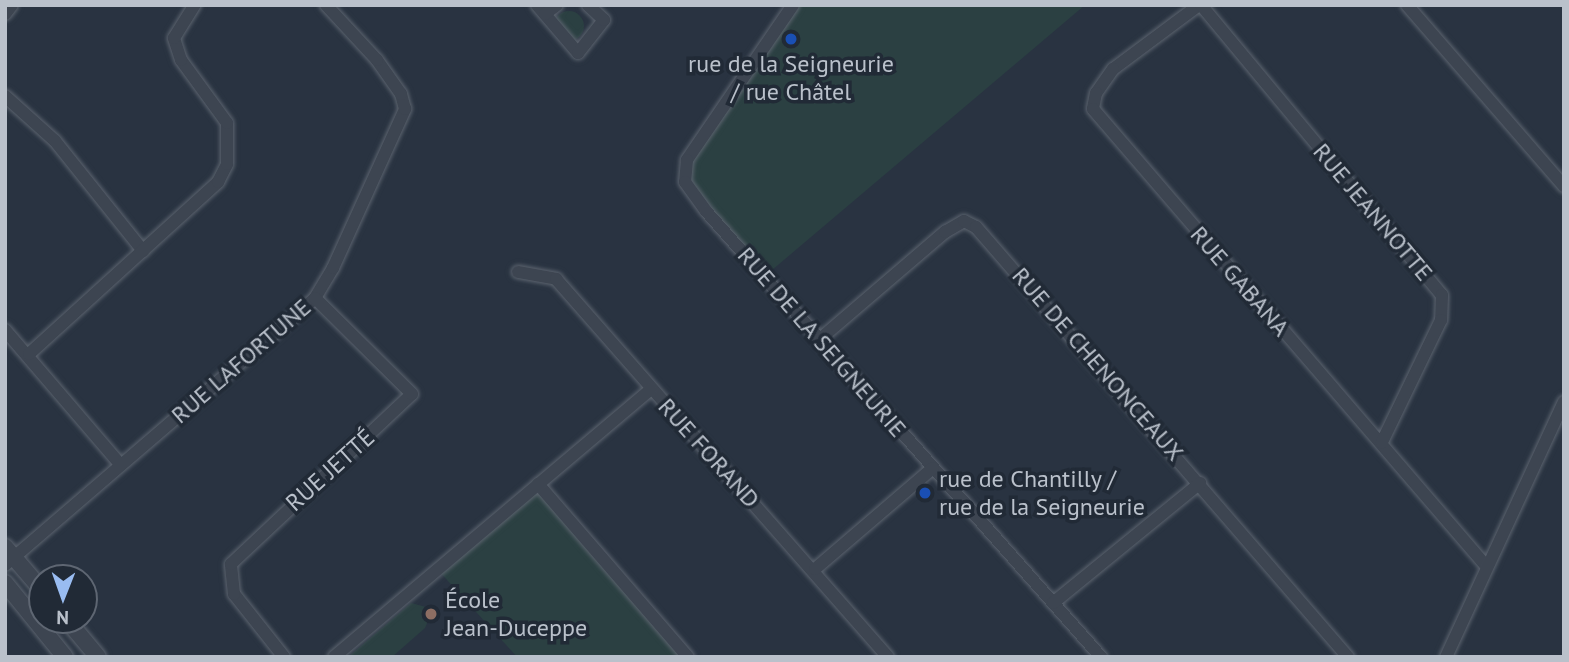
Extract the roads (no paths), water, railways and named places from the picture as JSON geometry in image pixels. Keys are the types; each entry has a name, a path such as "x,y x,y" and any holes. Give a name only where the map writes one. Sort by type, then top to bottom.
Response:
{"street":[{"path":"5,14 12,5"},
{"path":"29,354 218,182 227,164 227,123 181,60 174,38 195,5"},
{"name":"RUE LAFORTUNE","path":"8,556 315,298 350,235 405,108 401,94 377,60 327,5"},
{"path":"557,5 541,10 578,53 604,20 588,5"},
{"name":"RUE JEANNOTTE","path":"1200,5 1442,295 1441,320 1381,442"},
{"name":"RUE GABANA","path":"1200,5 1113,69 1096,93 1093,109 1488,567"},
{"path":"1407,5 1564,186"},
{"name":"RUE DE LA SEIGNEURIE","path":"790,7 687,160 685,182 1101,657"},
{"path":"5,96 55,141 143,251"},
{"name":"RUE DE CHENONCEAUX","path":"820,339 945,232 964,221 990,238 1348,657"},
{"name":"RUE FORAND","path":"518,272 556,279 651,389 815,569 888,657"},
{"name":"RUE JETTÉ","path":"284,657 234,594 231,564 412,394 315,298"},
{"path":"5,330 29,354 120,464"},
{"path":"334,657 651,389"},
{"path":"1446,657 1564,402"},
{"path":"815,569 933,468"},
{"path":"1053,603 1199,483"},
{"path":"538,484 688,657"},
{"path":"8,556 28,576"},
{"path":"5,583 65,657"},
{"path":"79,634 98,657"}],"place":[{"name":"rue de la Seigneurie / rue Châtel","path":"791,39"},
{"name":"rue de Chantilly / rue de la Seigneurie","path":"925,493"},
{"name":"École Jean-Duceppe","path":"431,614"}]}
